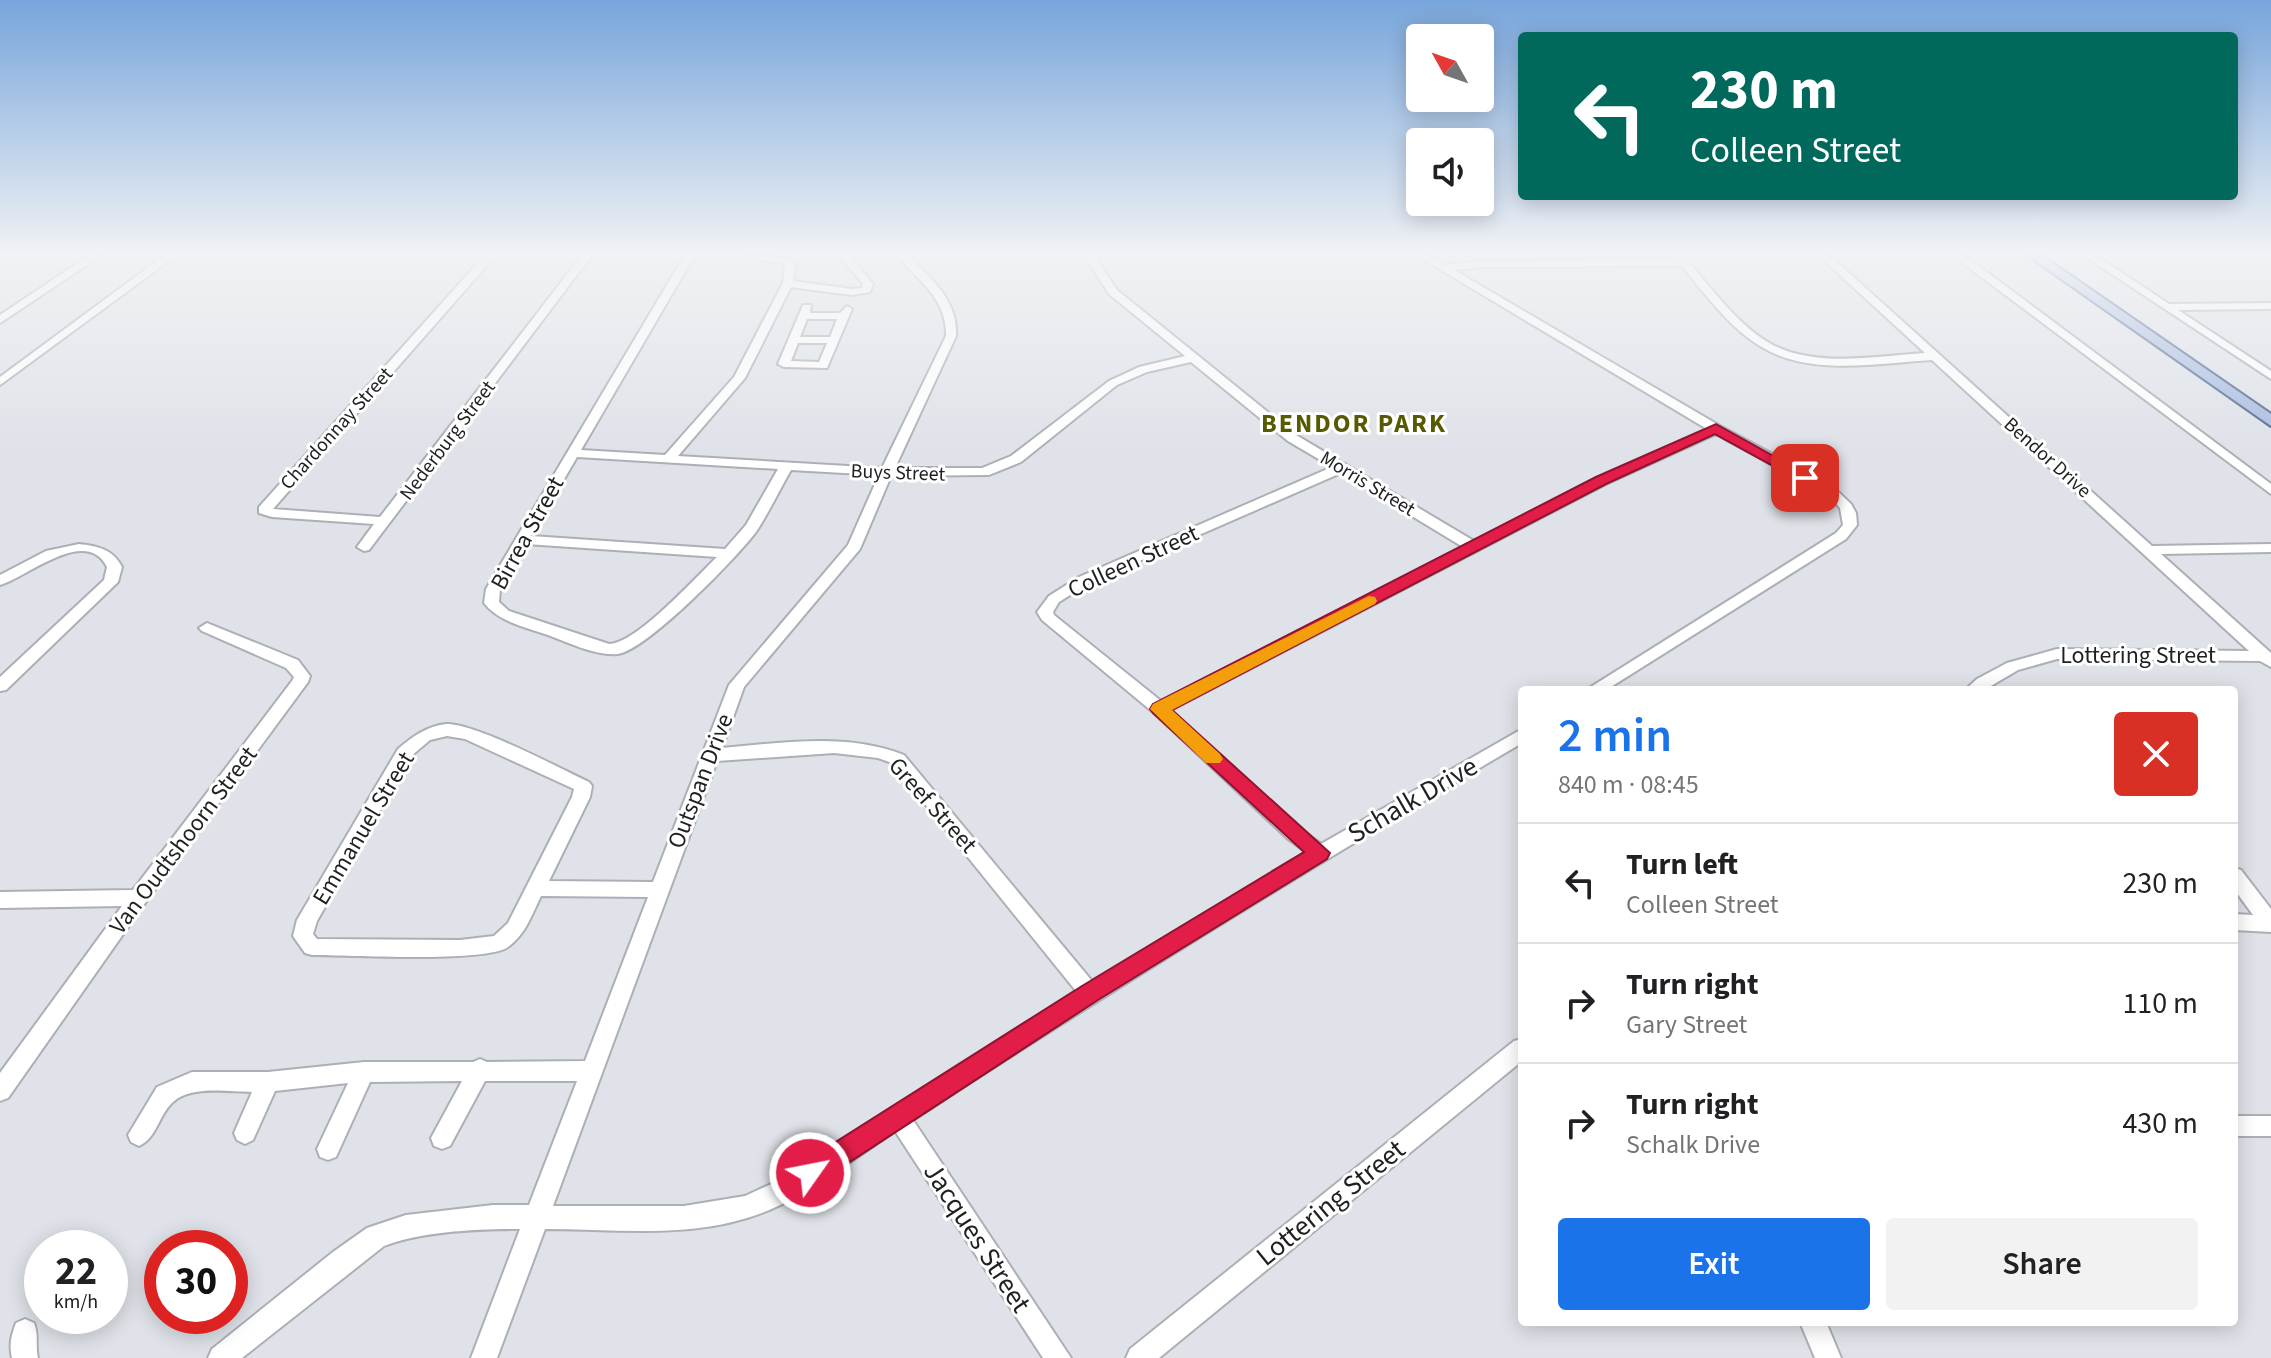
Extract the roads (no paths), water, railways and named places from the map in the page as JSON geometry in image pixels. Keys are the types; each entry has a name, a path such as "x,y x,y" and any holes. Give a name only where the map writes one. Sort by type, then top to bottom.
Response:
{"main road":[{"path":"2124,318 2271,421"},
{"path":"2135,318 2271,413"}],"street":[{"path":"0,382 86,318"},
{"name":"Chardonnay Street","path":"385,521 264,510 435,318"},
{"name":"Nederburg Street","path":"364,547 539,318"},
{"name":"Birrea Street","path":"653,318 493,589 490,596 494,607 504,614 609,649 621,648 636,641 752,527 786,467"},
{"path":"783,318 781,334 784,364 819,367 825,363 844,318"},
{"path":"670,457 797,318"},
{"name":"Outspan Drive","path":"484,1358 737,685 855,546 952,329 949,318"},
{"name":"Morris Street","path":"1145,318 1292,438 1474,547"},
{"path":"1529,318 1841,499 1851,513 1850,525 1841,536 1600,686"},
{"path":"1738,318 1763,344 1785,354 1829,360 1936,356"},
{"name":"Bendor Drive","path":"1894,318 2268,659"},
{"path":"2042,318 2271,490"},
{"path":"2185,318 2271,376"},
{"path":"781,334 835,340"},
{"name":"Buys Street","path":"572,453 670,457 786,467 971,474 997,469 1016,459 1113,383 1143,369 1192,358"},
{"path":"1160,709 1601,481 1716,429"},
{"name":"Colleen Street","path":"1320,853 1294,834 1160,709 1047,617 1049,605 1084,580 1343,467"},
{"path":"524,540 728,553"},
{"path":"2150,550 2271,548"},
{"path":"0,581 46,556 77,549 100,552 112,560 116,570 111,582 0,686"},
{"name":"Van Oudtshoorn Street","path":"0,1091 138,898 292,694 302,676 292,664 207,628"},
{"name":"Lottering Street","path":"1978,686 1993,674 2029,660 2057,654 2268,659"},
{"name":"Emmanuel Street","path":"434,731 469,734 583,786 581,797 537,888 515,929 499,943 460,948 319,949 305,942 303,936 311,914 404,753 434,731"},
{"name":"Schalk Drive","path":"221,1358 376,1237 406,1227 493,1217 657,1220 746,1207 788,1188 1090,993 1320,853 1518,742"},
{"name":"Greef Street","path":"712,755 860,748 886,752 898,759 1090,993"},
{"path":"2238,880 2271,924"},
{"path":"537,888 658,890"},
{"path":"0,900 138,898"},
{"path":"2238,922 2271,924"},
{"name":"Lottering Street","path":"1139,1358 1518,1051"},
{"path":"139,1135 165,1094 179,1085 192,1082 268,1082 364,1072 480,1069 591,1071"},
{"path":"442,1138 480,1069"},
{"path":"328,1149 364,1072"},
{"path":"245,1133 268,1082"},
{"name":"Jacques Street","path":"898,1116 1058,1358"},
{"path":"2238,1126 2271,1126"},
{"path":"1815,1326 1828,1358"},
{"path":"25,1334 22,1345 25,1358"}],"district":[{"name":"BENDOR PARK","path":"1354,423"}]}
